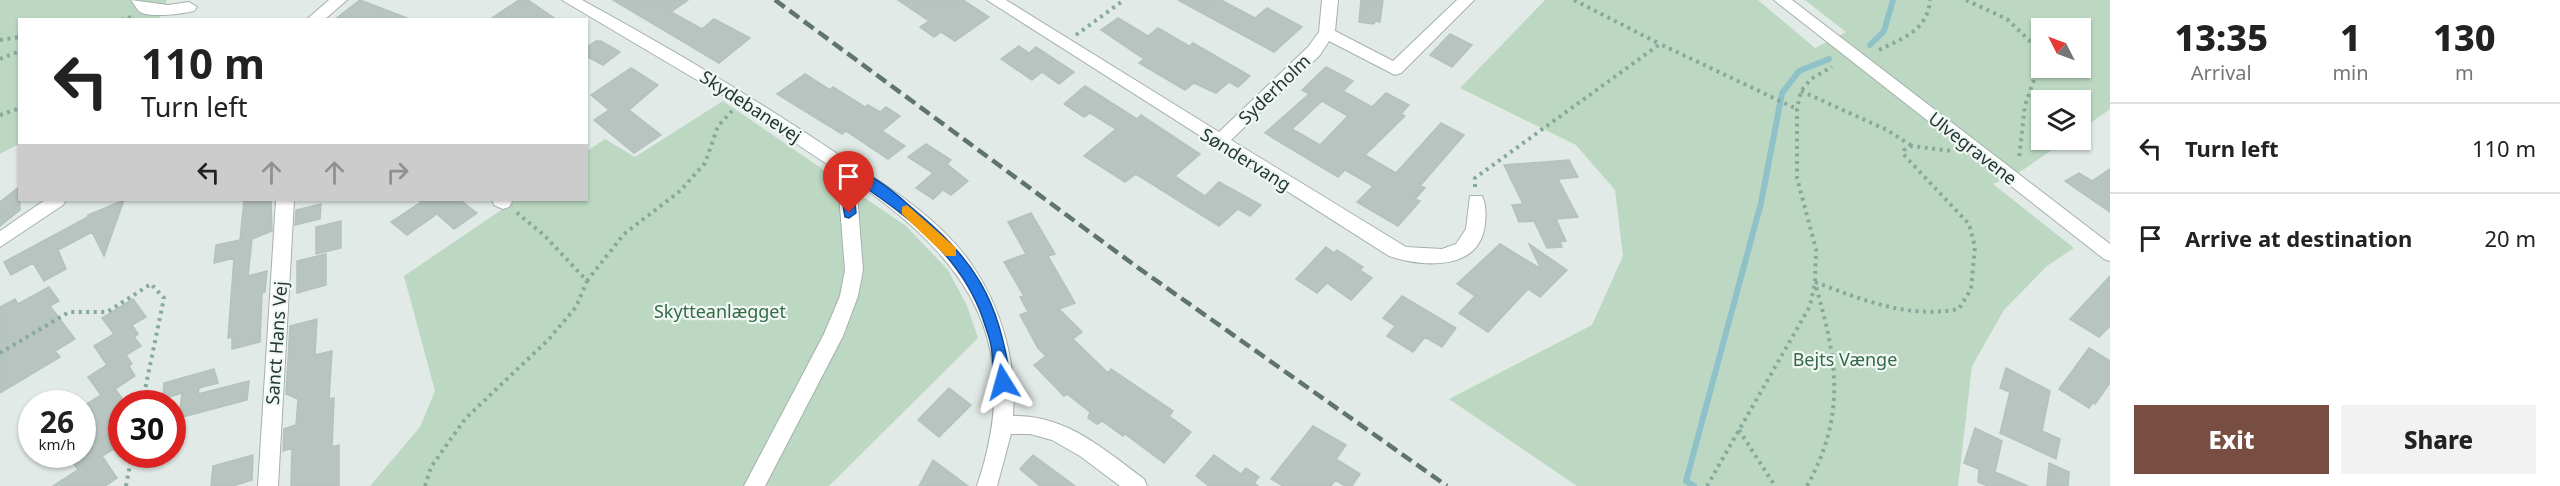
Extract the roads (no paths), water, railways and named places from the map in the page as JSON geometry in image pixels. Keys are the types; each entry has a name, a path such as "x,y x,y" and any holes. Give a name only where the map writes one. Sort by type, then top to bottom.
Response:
{"street":[{"path":"139,0 146,8 188,9"},
{"path":"316,18 339,0"},
{"name":"Skydebanevej","path":"570,0 681,61 858,176 929,229 966,271 985,304 998,341 1003,382 1002,425 987,486"},
{"name":"Søndervang","path":"995,0 1395,251 1416,258 1437,258 1455,253 1468,243 1475,229 1476,201"},
{"path":"1330,0 1327,33 1395,69 1466,0"},
{"name":"Ulvegravene","path":"1782,0 2110,254"},
{"name":"Syderholm","path":"1219,142 1314,51 1327,33"},
{"path":"754,486 833,336 849,296 854,270 848,194 858,176"},
{"path":"0,240 56,201"},
{"name":"Sanct Hans Vej","path":"268,486 285,201"},
{"path":"1002,425 1031,425 1055,432 1085,448 1137,486"}],"waterway":[{"path":"1870,45 1884,31 1893,0"},
{"path":"1694,486 1686,481 1761,203 1782,93 1799,71 1829,59"}],"railway":[{"path":"775,0 1137,267 1447,486"}],"park label":[{"name":"Skytteanlægget","path":"720,311"},
{"name":"Bejts Vænge","path":"1845,359"}]}
